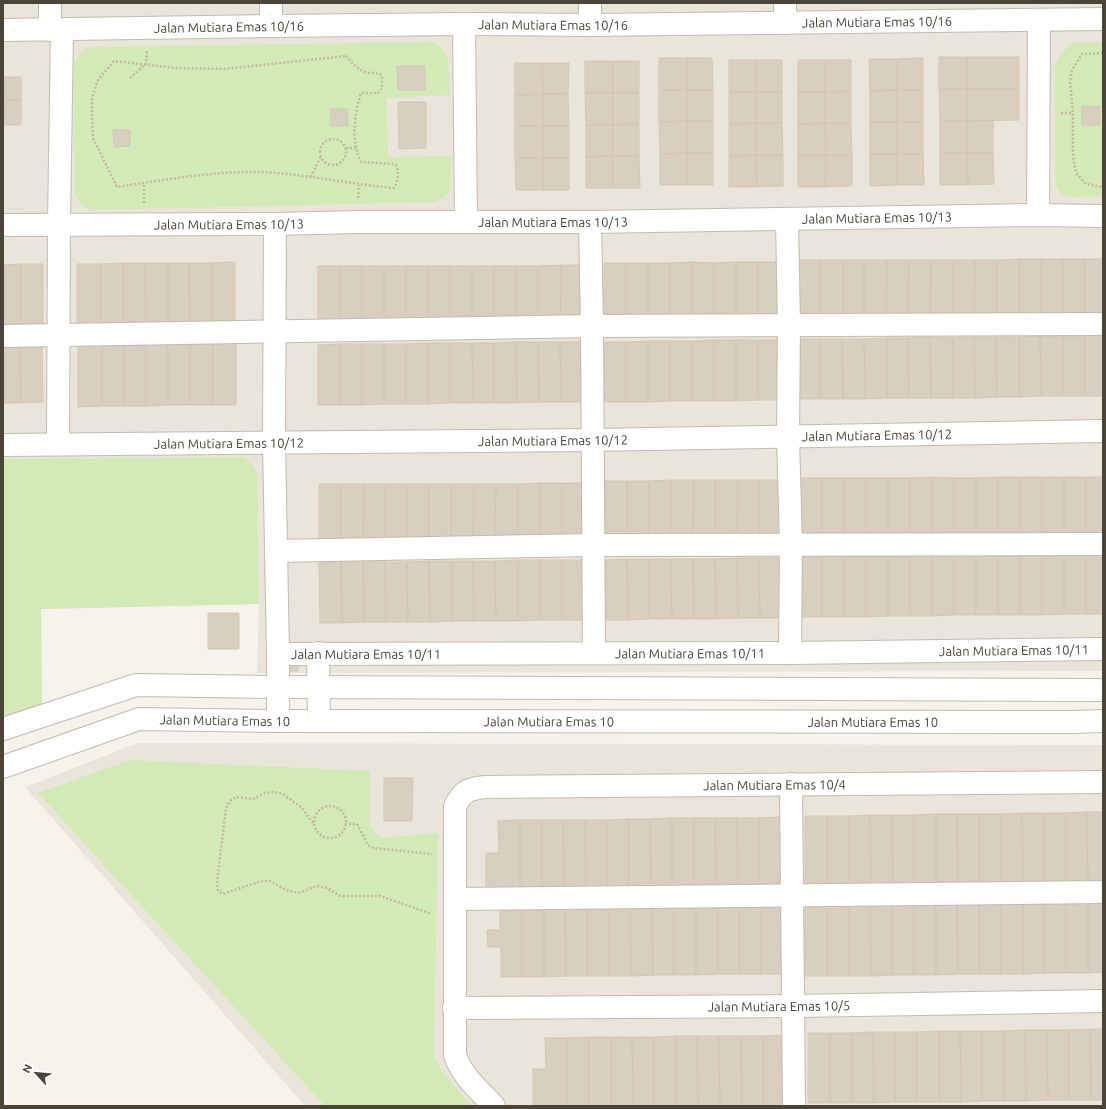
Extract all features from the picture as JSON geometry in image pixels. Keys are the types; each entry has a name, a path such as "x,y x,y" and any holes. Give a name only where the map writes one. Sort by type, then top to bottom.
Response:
{"street":[{"path":"50,3 56,30 59,224 58,444"},
{"path":"271,3 271,26"},
{"path":"590,3 590,25"},
{"name":"Jalan Mutiara Emas 10/16","path":"3,30 464,24 590,25 785,13 1039,20 1103,19"},
{"path":"1038,215 1039,20"},
{"path":"464,24 466,222"},
{"name":"Jalan Mutiara Emas 10/13","path":"3,225 590,222 1038,215 1103,216"},
{"path":"787,219 789,325 788,437 791,545 790,653"},
{"path":"590,222 594,653"},
{"path":"275,224 274,443 278,721"},
{"path":"3,336 592,326 1103,324"},
{"name":"Jalan Mutiara Emas 10/12","path":"3,444 593,440 1103,431"},
{"path":"276,551 594,545 1103,544"},
{"name":"Jalan Mutiara Emas 10/11","path":"278,654 790,653 1103,648"},
{"path":"318,654 319,721"},
{"path":"3,729 136,685 277,687 1103,690"},
{"name":"Jalan Mutiara Emas 10","path":"3,767 139,719 278,721 1103,721"},
{"name":"Jalan Mutiara Emas 10/4","path":"454,856 455,807 459,798 466,791 484,787 1103,782"},
{"path":"791,784 794,1106"},
{"path":"454,856 454,1048 457,1063 465,1076 494,1106"},
{"path":"455,908 792,895 1103,892"},
{"name":"Jalan Mutiara Emas 10/5","path":"454,1008 794,1006 1103,1001"}],"path":[{"path":"130,78 146,64 147,28"},
{"path":"1103,53 1082,54 1072,70 1070,82 1073,113 1073,156 1076,173 1086,184 1103,187"},
{"path":"346,56 355,67 368,73 377,73 382,75 382,88 378,93 361,93 356,110 356,148 361,162 395,164 398,167 397,184 394,188 260,172 216,174 117,187 93,138 92,98 98,80 114,61 176,68 224,69 346,56"},
{"path":"329,139 336,139 342,142 346,148 347,155 344,161 338,165 331,165 325,162 321,156 320,149 323,143 329,139"},
{"path":"346,148 356,148"},
{"path":"311,177 321,156"},
{"path":"313,823 319,810 326,807 333,806 339,809 344,815 345,824 340,835 334,838 326,838 315,830 313,823 302,808 283,794 274,792 265,793 253,799 236,797 230,801 226,808 217,882 218,891 223,894 261,881 270,881 286,890 298,893 317,886 327,888 340,896 380,896 432,914 455,908"},
{"path":"345,824 357,824 368,845 374,848 454,856"}],"shaded area":[{"path":"3,3 1103,3 1103,671 257,673 259,604 41,609 3,716"},
{"path":"138,743 1103,745 1103,1106 305,1106 25,787"}],"green space":[{"path":"435,42 441,47 448,57 450,95 387,98 388,157 451,156 450,191 444,198 433,202 91,210 80,203 75,196 73,66 79,55 86,47"},
{"path":"1103,42 1103,196 1070,197 1060,194 1055,183 1055,65 1062,53 1072,43"},
{"path":"244,457 257,473 259,604 41,609 42,705 3,716 3,459"},
{"path":"130,760 370,771 370,823 375,834 382,838 438,833 434,1057 443,1073 472,1106 325,1106 38,793"}],"building":[{"path":"939,57 967,57 967,89 939,89"},
{"path":"967,57 1019,57 1019,89 967,89"},
{"path":"659,58 687,58 687,90 659,90"},
{"path":"687,58 712,58 713,90 687,90"},
{"path":"923,58 923,90 897,90 897,59"},
{"path":"869,59 897,59 897,90 870,91"},
{"path":"729,60 756,60 756,92 729,92"},
{"path":"756,60 782,60 782,92 756,92"},
{"path":"798,60 825,60 825,92 798,92"},
{"path":"825,60 851,60 851,91 825,92"},
{"path":"585,61 613,61 613,93 585,93"},
{"path":"613,61 639,61 639,93 613,93"},
{"path":"515,63 542,63 543,94 515,95"},
{"path":"542,63 569,63 568,94 543,94"},
{"path":"397,66 425,66 425,90 398,90"},
{"path":"3,77 21,77 21,100 3,100"},
{"path":"939,89 967,89 967,121 940,121"},
{"path":"967,89 1019,89 1019,120 967,121"},
{"path":"659,90 687,90 687,121 659,122"},
{"path":"687,90 713,90 713,121 687,121"},
{"path":"897,90 897,122 870,122 870,91"},
{"path":"897,90 923,90 923,122 897,122"},
{"path":"851,91 851,123 825,123 825,92"},
{"path":"729,92 756,92 756,123 729,124"},
{"path":"756,92 782,92 782,123 756,123"},
{"path":"798,92 825,92 825,123 798,124"},
{"path":"585,93 613,93 613,125 586,125"},
{"path":"613,93 639,93 639,124 613,125"},
{"path":"543,94 543,126 515,126 515,95"},
{"path":"543,94 568,94 569,126 543,126"},
{"path":"3,100 21,100 21,125 3,125"},
{"path":"398,102 426,102 426,148 399,149"},
{"path":"1100,106 1100,125 1082,125 1082,107"},
{"path":"331,109 347,109 348,126 331,126"},
{"path":"993,120 993,153 967,153 967,121"},
{"path":"687,121 687,153 660,154 659,122"},
{"path":"687,121 713,121 713,153 687,153"},
{"path":"940,121 967,121 967,153 940,153"},
{"path":"870,122 897,122 897,154 870,154"},
{"path":"897,122 923,122 923,154 897,154"},
{"path":"756,123 756,155 729,156 729,124"},
{"path":"756,123 782,123 783,155 756,155"},
{"path":"825,123 826,155 798,155 798,124"},
{"path":"825,123 851,123 852,155 826,155"},
{"path":"639,124 639,156 613,156 613,125"},
{"path":"586,125 613,125 613,156 586,157"},
{"path":"515,126 543,126 543,158 515,158"},
{"path":"543,126 569,126 569,158 543,158"},
{"path":"113,130 130,130 130,146 114,147"},
{"path":"687,153 687,185 660,185 660,154"},
{"path":"687,153 713,153 713,185 687,185"},
{"path":"940,153 967,153 968,185 940,185"},
{"path":"967,153 993,153 994,184 968,185"},
{"path":"870,154 897,154 897,185 870,186"},
{"path":"897,154 923,154 924,185 897,185"},
{"path":"756,155 783,155 783,186 757,187"},
{"path":"756,155 757,187 729,187 729,156"},
{"path":"798,155 826,155 825,187 798,187"},
{"path":"826,155 852,155 852,186 825,187"},
{"path":"613,156 613,188 586,188 586,157"},
{"path":"613,156 639,156 640,188 613,188"},
{"path":"515,158 543,158 543,190 516,190"},
{"path":"543,158 569,158 569,190 543,190"},
{"path":"1019,259 1019,319 997,320 997,260"},
{"path":"1019,259 1041,259 1041,320 1019,319"},
{"path":"1041,259 1063,259 1063,320 1041,320"},
{"path":"1063,259 1085,259 1085,319 1063,320"},
{"path":"1085,259 1103,259 1103,319 1085,319"},
{"path":"799,260 820,260 820,321 798,320"},
{"path":"820,260 843,260 843,320 820,321"},
{"path":"843,260 864,260 864,320 843,320"},
{"path":"864,260 887,260 886,320 864,320"},
{"path":"887,260 909,260 908,320 886,320"},
{"path":"909,260 931,260 930,320 908,320"},
{"path":"931,260 953,260 953,320 930,320"},
{"path":"953,260 975,260 974,320 953,320"},
{"path":"975,260 997,260 997,320 974,320"},
{"path":"235,262 235,325 212,326 212,263"},
{"path":"692,262 714,263 714,323 692,323"},
{"path":"692,262 692,323 670,323 670,263"},
{"path":"736,262 758,262 758,322 736,323"},
{"path":"736,262 736,323 714,323 714,263"},
{"path":"758,262 780,262 780,323 758,322"},
{"path":"123,263 145,263 146,326 123,326"},
{"path":"123,263 123,326 101,327 101,264"},
{"path":"145,263 168,263 168,326 146,326"},
{"path":"168,263 189,263 190,326 168,326"},
{"path":"189,263 212,263 212,326 190,326"},
{"path":"604,263 626,263 626,323 604,323"},
{"path":"626,263 648,263 648,323 626,323"},
{"path":"648,263 670,263 670,323 648,323"},
{"path":"21,264 21,325 3,325 3,265"},
{"path":"21,264 43,264 43,324 21,325"},
{"path":"77,264 101,264 101,327 77,327"},
{"path":"561,265 560,326 538,326 538,266"},
{"path":"561,265 582,265 582,326 560,326"},
{"path":"318,266 340,266 340,327 318,327"},
{"path":"340,266 362,266 362,326 340,327"},
{"path":"362,266 384,266 384,326 362,326"},
{"path":"384,266 406,266 406,326 384,326"},
{"path":"406,266 428,266 428,326 406,326"},
{"path":"428,266 450,266 450,326 428,326"},
{"path":"450,266 472,266 472,326 450,326"},
{"path":"472,266 494,266 494,326 472,326"},
{"path":"494,266 516,266 516,326 494,326"},
{"path":"516,266 538,266 538,326 516,326"},
{"path":"1040,336 1063,336 1063,396 1041,396"},
{"path":"1040,336 1041,396 1019,397 1019,337"},
{"path":"1063,336 1085,336 1085,396 1063,396"},
{"path":"1085,336 1103,336 1103,396 1085,396"},
{"path":"930,337 931,398 909,398 908,338"},
{"path":"930,337 953,338 953,398 931,398"},
{"path":"974,337 975,398 953,398 953,338"},
{"path":"974,337 996,337 997,397 975,398"},
{"path":"996,337 1019,337 1019,397 997,397"},
{"path":"887,338 887,398 865,399 864,339"},
{"path":"887,338 908,338 909,398 887,398"},
{"path":"798,339 820,339 820,399 799,399"},
{"path":"820,339 842,339 843,399 820,399"},
{"path":"842,339 864,339 865,399 843,399"},
{"path":"714,340 714,401 692,401 692,341"},
{"path":"714,340 736,340 736,401 714,401"},
{"path":"736,340 758,340 758,400 736,401"},
{"path":"758,340 780,340 781,400 758,400"},
{"path":"648,341 670,341 670,401 648,402"},
{"path":"648,341 648,402 626,402 626,342"},
{"path":"670,341 692,341 692,401 670,401"},
{"path":"42,342 43,402 21,403 20,343"},
{"path":"146,342 146,406 124,406 124,343"},
{"path":"146,342 168,343 168,405 146,406"},
{"path":"190,342 213,342 213,405 190,405"},
{"path":"190,342 190,405 168,405 168,343"},
{"path":"213,342 236,342 236,405 213,405"},
{"path":"516,342 517,403 494,403 494,343"},
{"path":"516,342 538,342 539,402 517,403"},
{"path":"538,342 560,342 561,402 539,402"},
{"path":"560,342 582,342 583,402 561,402"},
{"path":"604,342 626,342 626,402 604,402"},
{"path":"3,343 20,343 21,403 3,403"},
{"path":"78,343 102,343 102,406 78,407"},
{"path":"102,343 124,343 124,406 102,406"},
{"path":"428,343 428,404 406,404 406,344"},
{"path":"428,343 450,343 450,403 428,404"},
{"path":"450,343 472,343 473,403 450,403"},
{"path":"472,343 494,343 494,403 473,403"},
{"path":"340,344 340,405 318,405 318,345"},
{"path":"340,344 362,344 362,405 340,405"},
{"path":"362,344 384,344 384,404 362,405"},
{"path":"384,344 406,344 406,404 384,404"},
{"path":"932,477 932,538 910,538 910,478"},
{"path":"932,477 954,478 954,538 932,538"},
{"path":"998,477 1020,477 1020,538 998,538"},
{"path":"998,477 998,538 976,538 976,478"},
{"path":"1020,477 1042,477 1042,538 1020,538"},
{"path":"1042,477 1064,477 1064,538 1042,538"},
{"path":"1064,477 1086,477 1086,537 1064,538"},
{"path":"1086,477 1103,477 1103,537 1086,537"},
{"path":"800,478 822,478 822,538 800,539"},
{"path":"822,478 844,478 844,538 822,538"},
{"path":"844,478 866,478 866,538 844,538"},
{"path":"866,478 888,478 888,538 866,538"},
{"path":"888,478 910,478 910,538 888,538"},
{"path":"954,478 976,478 976,538 954,538"},
{"path":"671,480 694,480 693,541 671,541"},
{"path":"671,480 671,541 649,541 649,481"},
{"path":"694,480 715,480 715,541 693,541"},
{"path":"715,480 738,480 737,541 715,541"},
{"path":"738,480 759,480 759,540 737,541"},
{"path":"759,480 781,480 781,540 759,540"},
{"path":"605,481 627,481 627,541 605,541"},
{"path":"627,481 649,481 649,541 627,541"},
{"path":"540,483 540,543 518,544 518,484"},
{"path":"540,483 562,483 562,544 540,543"},
{"path":"562,483 584,483 584,544 562,544"},
{"path":"319,484 341,484 341,545 319,544"},
{"path":"341,484 364,484 363,544 341,545"},
{"path":"364,484 385,484 385,544 363,544"},
{"path":"385,484 407,484 407,544 385,544"},
{"path":"407,484 429,484 429,544 407,544"},
{"path":"429,484 451,484 451,544 429,544"},
{"path":"451,484 474,484 473,544 451,544"},
{"path":"474,484 496,484 495,544 473,544"},
{"path":"496,484 518,484 518,544 495,544"},
{"path":"1020,554 1020,615 998,615 998,555"},
{"path":"1020,554 1042,554 1042,615 1020,615"},
{"path":"1042,554 1064,554 1064,614 1042,615"},
{"path":"1064,554 1086,554 1086,614 1064,614"},
{"path":"1086,554 1103,554 1103,614 1086,614"},
{"path":"954,555 976,555 976,615 954,615"},
{"path":"954,555 954,615 932,616 932,556"},
{"path":"976,555 998,555 998,615 976,615"},
{"path":"866,556 888,556 888,616 866,617"},
{"path":"866,556 866,617 844,617 844,557"},
{"path":"888,556 910,556 910,616 888,616"},
{"path":"910,556 932,556 932,616 910,616"},
{"path":"799,557 822,557 822,617 800,617"},
{"path":"822,557 844,557 844,617 822,617"},
{"path":"737,558 759,558 760,618 738,618"},
{"path":"737,558 738,618 716,619 715,559"},
{"path":"759,558 781,558 782,618 760,618"},
{"path":"627,559 628,620 606,620 605,560"},
{"path":"627,559 649,559 649,619 628,620"},
{"path":"649,559 671,559 672,619 649,619"},
{"path":"671,559 693,559 694,619 672,619"},
{"path":"693,559 715,559 716,619 694,619"},
{"path":"518,560 518,621 496,621 495,561"},
{"path":"518,560 540,560 540,620 518,621"},
{"path":"540,560 562,560 562,620 540,620"},
{"path":"562,560 584,560 584,620 562,620"},
{"path":"429,561 430,622 408,622 407,562"},
{"path":"429,561 452,561 452,621 430,622"},
{"path":"452,561 473,561 474,621 452,621"},
{"path":"473,561 495,561 496,621 474,621"},
{"path":"341,562 342,623 320,623 319,563"},
{"path":"341,562 363,562 364,622 342,623"},
{"path":"363,562 385,562 386,622 364,622"},
{"path":"385,562 407,562 408,622 386,622"},
{"path":"208,613 239,613 239,649 208,649"},
{"path":"298,658 298,671 287,671 287,659"},
{"path":"384,778 413,778 412,821 384,821"},
{"path":"1087,812 1088,883 1066,883 1066,813"},
{"path":"1087,812 1103,812 1103,883 1088,883"},
{"path":"1022,813 1023,884 1001,884 1001,814"},
{"path":"1022,813 1044,813 1044,884 1023,884"},
{"path":"1044,813 1066,813 1066,883 1044,884"},
{"path":"936,814 936,885 914,885 914,815"},
{"path":"936,814 957,814 958,885 936,885"},
{"path":"957,814 979,814 979,884 958,885"},
{"path":"979,814 1001,814 1001,884 979,884"},
{"path":"870,815 892,815 893,885 871,886"},
{"path":"870,815 871,886 849,886 849,816"},
{"path":"892,815 914,815 914,885 893,885"},
{"path":"805,816 827,816 827,886 805,886"},
{"path":"827,816 849,816 849,886 827,886"},
{"path":"781,817 781,888 759,888 759,818"},
{"path":"672,818 672,889 651,889 650,819"},
{"path":"672,818 694,818 694,889 672,889"},
{"path":"694,818 715,818 716,888 694,889"},
{"path":"715,818 737,818 738,888 716,888"},
{"path":"737,818 759,818 759,888 738,888"},
{"path":"629,819 629,889 607,890 607,820"},
{"path":"629,819 650,819 651,889 629,889"},
{"path":"520,820 542,820 542,891 520,891"},
{"path":"520,820 520,891 486,891 486,853 499,853 498,821"},
{"path":"542,820 563,820 564,890 542,891"},
{"path":"563,820 585,820 586,890 564,890"},
{"path":"585,820 607,820 607,890 586,890"},
{"path":"1088,902 1088,973 1066,973 1066,903"},
{"path":"1088,902 1103,902 1103,972 1088,973"},
{"path":"761,903 783,903 783,974 761,974"},
{"path":"761,903 761,974 739,974 739,904"},
{"path":"1001,903 1023,903 1023,974 1001,974"},
{"path":"1001,903 1001,974 979,974 979,904"},
{"path":"1023,903 1044,903 1044,973 1023,974"},
{"path":"1044,903 1066,903 1066,973 1044,973"},
{"path":"696,904 718,904 718,974 696,975"},
{"path":"696,904 696,975 674,975 674,905"},
{"path":"718,904 739,904 739,974 718,974"},
{"path":"936,904 936,975 914,975 914,905"},
{"path":"936,904 957,904 958,974 936,975"},
{"path":"957,904 979,904 979,974 958,974"},
{"path":"587,905 587,976 566,976 565,906"},
{"path":"587,905 609,905 609,976 587,976"},
{"path":"609,905 630,905 631,976 609,976"},
{"path":"630,905 652,905 653,975 631,976"},
{"path":"652,905 674,905 674,975 653,975"},
{"path":"827,905 827,976 805,976 805,906"},
{"path":"827,905 849,905 849,976 827,976"},
{"path":"849,905 870,905 871,976 849,976"},
{"path":"870,905 892,905 892,975 871,976"},
{"path":"892,905 914,905 914,975 892,975"},
{"path":"522,906 544,906 544,977 522,977"},
{"path":"522,906 522,977 501,977 501,947 488,947 487,930 500,930 500,907"},
{"path":"544,906 565,906 566,976 544,977"},
{"path":"1090,1029 1091,1100 1069,1100 1069,1030"},
{"path":"1090,1029 1103,1029 1103,1100 1091,1100"},
{"path":"1025,1030 1026,1101 1004,1101 1004,1031"},
{"path":"1025,1030 1047,1030 1048,1100 1026,1101"},
{"path":"1047,1030 1069,1030 1069,1100 1048,1100"},
{"path":"939,1031 939,1102 917,1102 917,1032"},
{"path":"939,1031 960,1031 961,1102 939,1102"},
{"path":"960,1031 982,1031 982,1101 961,1102"},
{"path":"982,1031 1004,1031 1004,1101 982,1101"},
{"path":"873,1032 895,1032 895,1102 874,1103"},
{"path":"873,1032 874,1103 852,1103 852,1033"},
{"path":"895,1032 917,1032 917,1102 895,1102"},
{"path":"808,1033 830,1033 830,1103 808,1103"},
{"path":"830,1033 852,1033 852,1103 830,1103"},
{"path":"784,1035 785,1106 763,1106 763,1036"},
{"path":"676,1036 676,1106 654,1106 654,1037"},
{"path":"676,1036 697,1036 698,1106 676,1106"},
{"path":"697,1036 719,1036 720,1106 698,1106"},
{"path":"719,1036 741,1036 742,1106 720,1106"},
{"path":"741,1036 763,1036 763,1106 742,1106"},
{"path":"589,1037 589,1106 567,1106 567,1038"},
{"path":"589,1037 611,1037 611,1106 589,1106"},
{"path":"611,1037 632,1037 633,1106 611,1106"},
{"path":"632,1037 654,1037 654,1106 633,1106"},
{"path":"545,1038 567,1038 567,1106 533,1106 533,1069 546,1069"}]}
